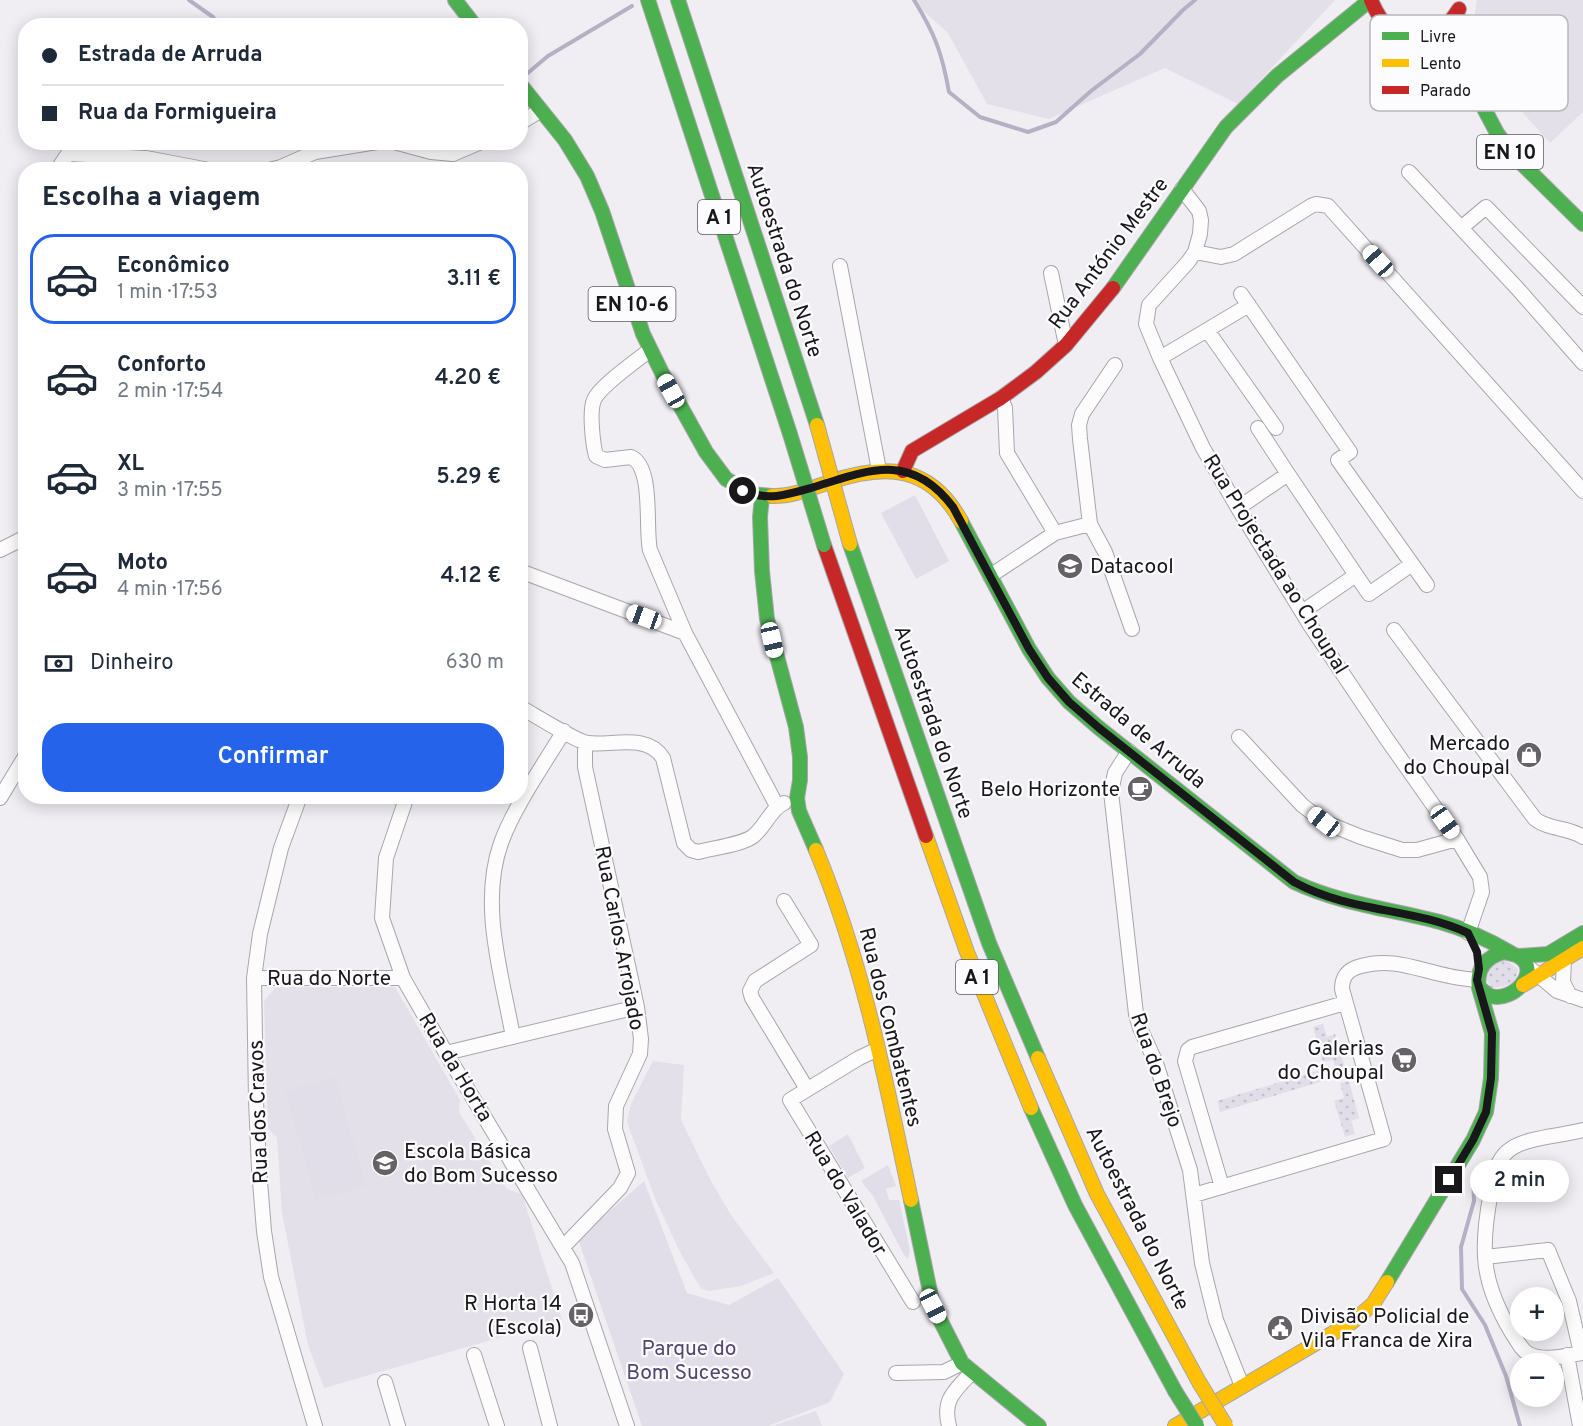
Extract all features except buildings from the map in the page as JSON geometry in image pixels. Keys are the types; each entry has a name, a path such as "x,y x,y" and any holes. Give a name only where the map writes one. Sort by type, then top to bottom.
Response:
{"main road":[{"path":"455,0 469,18"},
{"name":"A 1","path":"648,0 824,545 967,952 1020,1083 1075,1205 1175,1391 1197,1426"},
{"name":"Autoestrada do Norte","path":"678,0 817,425 850,544 989,943 1097,1194 1199,1382 1226,1426"},
{"path":"1371,0 1377,15"},
{"name":"Rua António Mestre","path":"903,471 908,456 917,447 1001,398 1036,372 1066,345 1111,291 1226,127 1247,103 1275,76 1371,0"},
{"name":"Rua António Mestre","path":"1327,34 1355,21 1370,21"},
{"name":"EN 10-6","path":"528,94 570,146 588,178 634,311 650,350 697,437 722,475 736,488 762,497"},
{"name":"EN 10","path":"1486,111 1505,145 1583,224"},
{"name":"Estrada de Arruda","path":"762,497 783,496 846,477 879,470 903,471 928,480 946,497 964,526 1029,649 1048,678 1069,702 1294,882 1342,902 1440,922 1493,942 1520,958"},
{"name":"Rua dos Combatentes","path":"762,497 759,517 767,619 796,727 800,757 797,798 799,811 856,960 878,1049 933,1306 967,1367 1039,1426"},
{"path":"1175,1426 1352,1322 1373,1304 1440,1197 1480,1125 1486,1112 1489,1096 1492,1033 1478,979 1475,945 1468,933"},
{"path":"1511,994 1493,997 1484,993 1478,979 1484,961 1504,952 1520,958 1548,954 1583,933"},
{"path":"1492,1033 1501,1009 1511,994 1583,948"},
{"path":"1520,958 1528,970 1523,985"}],"street":[{"path":"528,118 541,110"},
{"path":"292,162 315,152 327,150"},
{"path":"421,150 453,154 462,150"},
{"path":"62,162 68,154 146,158 167,162"},
{"path":"1409,172 1583,363"},
{"name":"Rua Projectada ao Choupal","path":"1182,189 1199,211 1200,234 1195,252 1181,272 1153,298 1149,305 1146,324 1203,448 1238,508 1302,612 1386,738 1457,838 1480,877 1482,886 1468,933"},
{"path":"1195,252 1211,256 1228,256 1311,206 1316,204 1328,206 1583,491"},
{"path":"1461,228 1486,207 1583,307"},
{"path":"840,267 879,470"},
{"path":"1051,273 1066,345"},
{"path":"1160,358 1207,330 1245,299 1350,452 1338,460 1427,585"},
{"path":"1207,330 1276,428"},
{"path":"650,350 594,399 592,407 594,450 600,460 626,456 639,463 644,480 648,521 647,537 650,550 685,633 777,806"},
{"path":"1115,365 1080,419 1080,439 1090,524 1105,552 1132,629"},
{"path":"1001,398 1005,408 1007,453 1055,533"},
{"path":"1258,428 1369,594 1412,564"},
{"path":"1238,508 1288,474"},
{"path":"990,576 1055,533 1090,524"},
{"path":"0,550 18,541"},
{"path":"528,574 685,633"},
{"path":"1302,612 1356,575"},
{"path":"1394,630 1535,819 1583,837"},
{"path":"528,711 585,743 641,743 650,745 658,751 663,758 684,843 691,850 698,852 750,838 763,826 777,806 797,798"},
{"path":"528,791 564,731"},
{"path":"1239,736 1302,805 1324,822 1361,837 1410,851 1457,838"},
{"name":"Rua Carlos Arrojado","path":"563,1246 620,1188 628,1173 615,1129 616,1106 640,1054 641,1039 637,1007 585,767 585,743"},
{"name":"Rua do Brejo","path":"1130,751 1115,773 1111,792 1136,1014 1156,1063 1190,1170 1202,1263 1216,1320 1242,1386"},
{"path":"0,798 18,768"},
{"name":"Rua dos Cravos","path":"297,804 281,848 270,890 260,934 254,978 259,1169 264,1231 271,1277 315,1426"},
{"name":"Rua da Horta","path":"404,804 386,858 382,918 403,978 572,1263 627,1426"},
{"path":"513,1037 494,934 492,886 501,843 520,804"},
{"path":"784,901 812,945 755,981 750,991 807,1089"},
{"path":"1520,958 1557,991 1577,998"},
{"path":"1564,960 1563,982 1577,998"},
{"path":"1194,1195 1384,1139 1345,1003 1342,985 1345,975 1353,968 1369,963 1392,962 1449,976 1478,979"},
{"name":"Rua do Norte","path":"254,978 403,978"},
{"path":"1222,1187 1185,1061 1188,1050 1345,1003"},
{"path":"446,1053 637,1007"},
{"name":"Rua do Valador","path":"878,1049 790,1100 913,1302"},
{"path":"1577,1354 1537,1358 1521,1348 1496,1305 1490,1287 1485,1257 1485,1226 1496,1170 1509,1150 1522,1143 1583,1130"},
{"path":"1485,1257 1548,1250 1569,1300 1577,1354 1580,1426"},
{"path":"530,1348 550,1426"},
{"path":"474,1355 497,1426"},
{"path":"896,1373 942,1372 967,1367"},
{"path":"949,1426 946,1415 949,1400 967,1367"},
{"path":"385,1382 398,1426"}],"shaded area":[{"path":"911,0 1335,0 1238,104 1165,68 1049,119 987,104 948,33"},
{"path":"1477,0 1583,0 1583,112 1550,143 1521,111 1568,111 1568,15 1474,15"},
{"name":"Escola Básica do Bom Sucesso","path":"276,987 395,987 460,1100 459,1112 507,1189 522,1194 562,1320 324,1388 308,1345 282,1213 277,1138 268,1128 264,1001"},
{"path":"653,1061 684,1065 681,1120 710,1179 731,1215 774,1273 741,1286 709,1291 701,1289 680,1252 656,1201 627,1122 631,1104"},
{"path":"816,1411 822,1426 772,1426"}],"green space":[{"path":"915,495 949,561 916,579 881,513"},
{"path":"1505,959 1518,969 1515,983 1491,989 1484,971"},
{"path":"1323,1024 1327,1037 1335,1034 1346,1071 1337,1074 1333,1060 1323,1062 1313,1027"},
{"path":"1320,1070 1323,1081 1220,1112 1217,1101"},
{"path":"335,1077 366,1186 316,1200 285,1091"},
{"path":"1349,1081 1359,1118 1351,1121 1355,1134 1345,1137 1334,1101 1344,1098 1340,1083"},
{"path":"848,1134 865,1168 848,1178 829,1146"},
{"path":"888,1165 896,1186 886,1189 889,1200 899,1200 910,1251 908,1259 873,1196 861,1181"},
{"name":"Parque do Bom Sucesso","path":"644,1181 687,1293 729,1305 778,1278 844,1374 830,1402 768,1426 642,1426 578,1239"}],"waterway":[{"path":"189,0 214,18"},
{"path":"914,0 937,44 949,92 980,117 1028,132 1056,122 1091,91 1140,54 1195,0"},
{"path":"528,73 548,56 632,6"},
{"path":"1473,1177 1474,1201 1461,1247 1462,1289 1485,1325 1506,1376 1520,1426"}],"traffic: fast":[{"path":"455,0 469,18"},
{"path":"648,0 790,434"},
{"path":"678,0 817,425"},
{"path":"1113,288 1226,127 1277,76 1370,0"},
{"path":"528,94 565,140 587,176 602,211 643,334 706,452 726,479 752,494 772,496"},
{"path":"1485,111 1497,133 1513,155 1583,224"},
{"path":"790,434 824,545"},
{"path":"762,497 760,517 762,571 767,619 796,727 800,757 797,798 799,811 816,850"},
{"path":"961,521 1029,649 1048,678 1069,702 1294,882 1348,901 1449,925 1477,935 1511,953"},
{"path":"850,544 989,943 1038,1058"},
{"path":"1520,956 1548,954 1583,933"},
{"path":"1504,952 1518,956 1525,962 1526,977 1522,984 1508,995 1491,996 1479,988 1479,975 1487,960 1504,952"},
{"path":"1387,1282 1473,1140 1486,1112 1491,1078 1492,1033 1479,988"},
{"path":"1031,1108 1075,1205 1175,1391"},
{"path":"911,1200 933,1306 962,1363 1039,1426"},
{"path":"1175,1391 1197,1426"}],"traffic: slow":[{"path":"817,425 850,544"},
{"path":"772,496 794,494 870,472 905,473 921,479 935,489 949,502 961,521"},
{"path":"926,836 967,952 1031,1108"},
{"path":"816,850 847,936 872,1023 911,1200"},
{"path":"1523,985 1583,948"},
{"path":"1038,1058 1097,1194 1199,1382"},
{"path":"1175,1426 1352,1322 1373,1304 1387,1282"},
{"path":"1199,1382 1226,1426"}],"traffic: jam":[{"path":"1371,0 1378,15"},
{"path":"1455,15 1459,9"},
{"path":"903,471 912,451 1001,398 1036,372 1066,345 1113,288"},
{"path":"824,545 926,836"}],"place":[{"name":"Datacool","path":"1070,566"},
{"name":"Mercado do Choupal","path":"1529,755"},
{"name":"Belo Horizonte","path":"1140,789"},
{"name":"Galerias do Choupal","path":"1404,1060"},
{"name":"Escola Básica do Bom Sucesso","path":"385,1163"},
{"name":"R Horta 14 (Escola)","path":"581,1315"},
{"name":"Divisão Policial de Vila Franca de Xira","path":"1280,1328"}],"route":[{"path":"743,491 756,496 779,497 846,477 885,470 903,471 928,480 937,487 953,507 1029,649 1048,678 1069,702 1099,728 1277,870 1310,891 1342,902 1440,922 1468,933 1477,952 1479,969 1477,980 1492,1033 1491,1078 1486,1112 1473,1140 1449,1180"}]}
